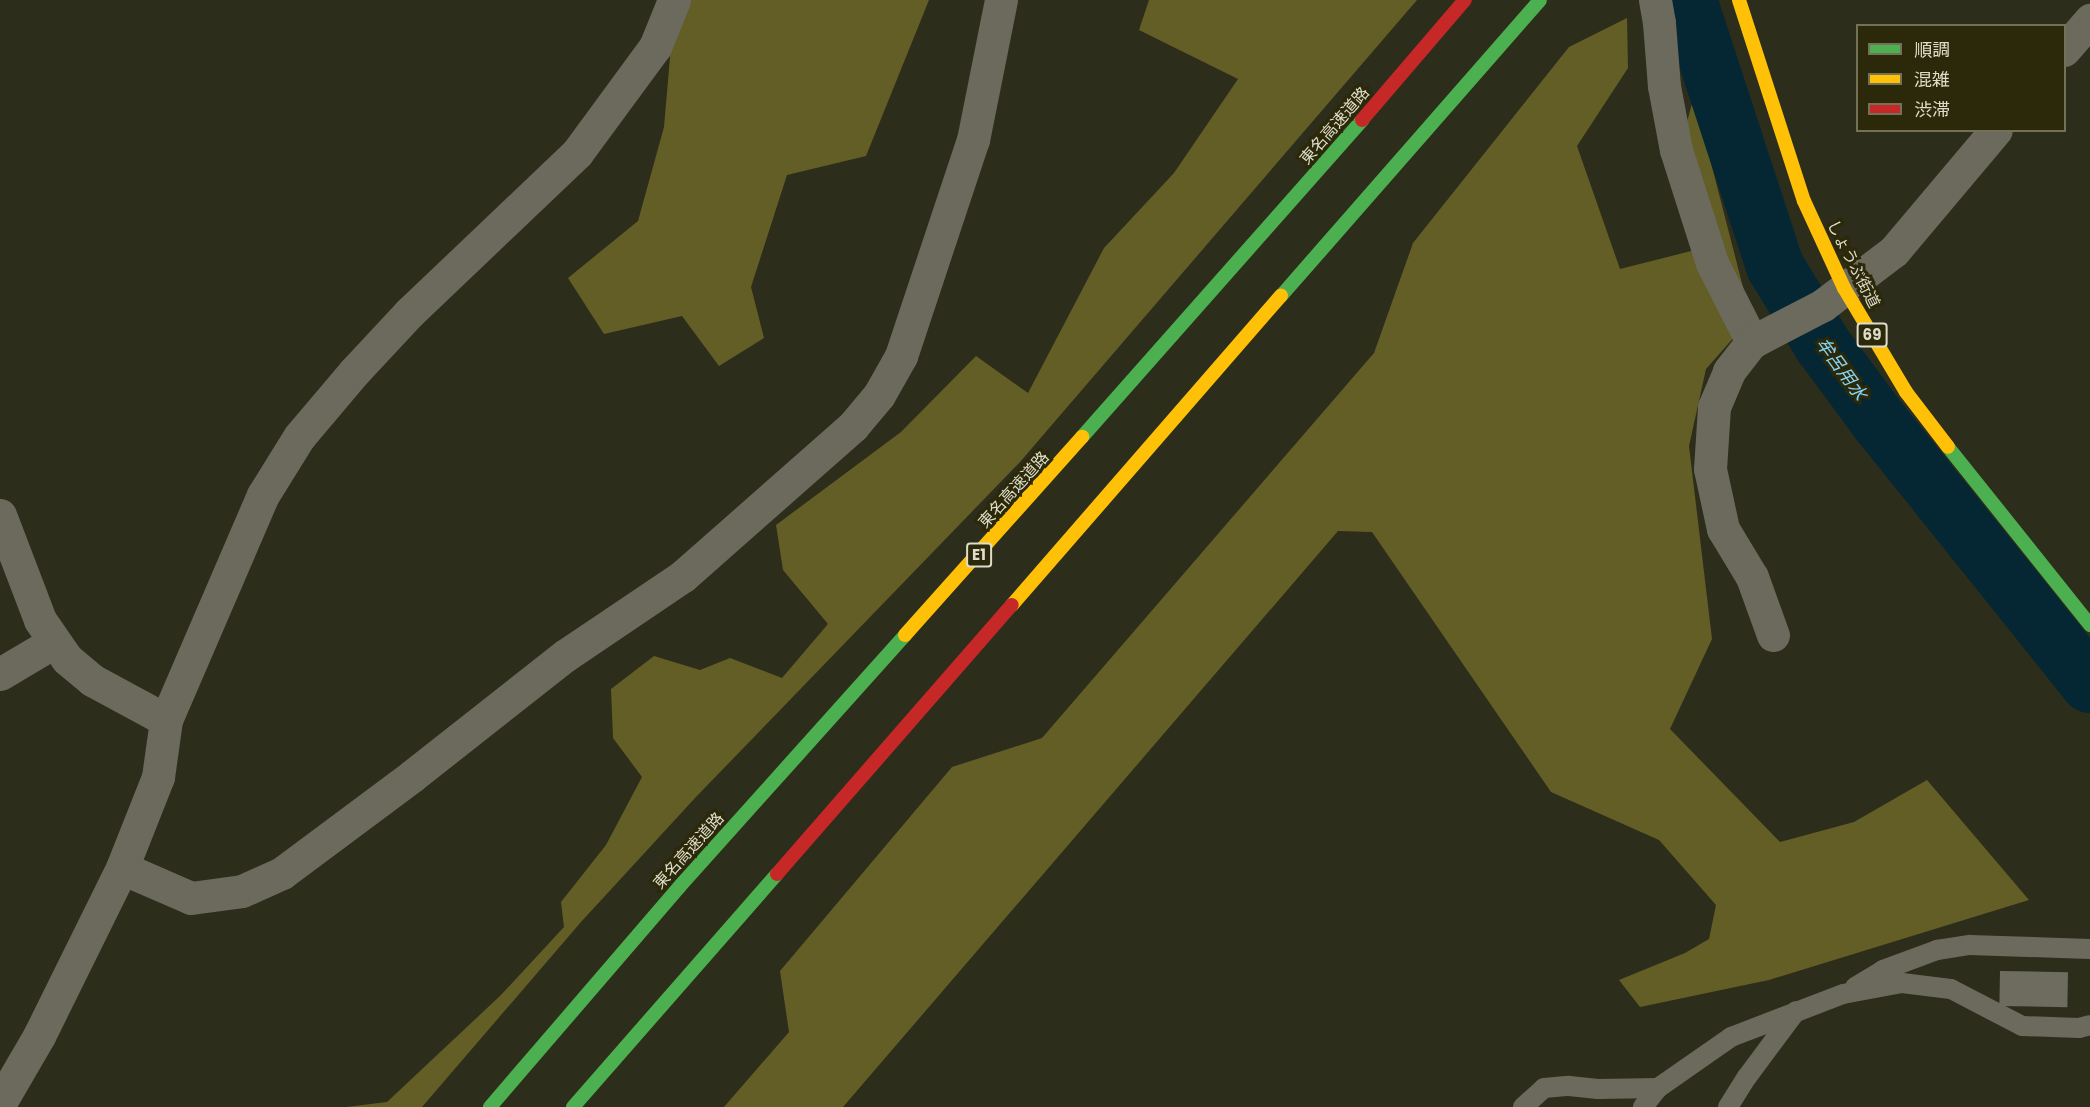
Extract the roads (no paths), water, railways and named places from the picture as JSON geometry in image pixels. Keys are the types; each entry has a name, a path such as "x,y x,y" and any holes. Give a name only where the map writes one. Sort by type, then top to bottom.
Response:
{"main road":[{"name":"東名高速道路","path":"490,1107 680,886 952,585 1268,229 1465,0"},
{"path":"573,1107 1540,0"},
{"name":"しょうぶ街道","path":"1739,0 1834,297 2003,519 2090,625"}],"street":[{"path":"0,1103 39,1036 122,868 158,777 166,720 263,495 299,437 354,372 409,314 577,153 655,47 674,0"},
{"path":"122,868 191,898 242,891 282,873 566,655 683,576 853,426 879,395 905,345 973,140 1000,0"},
{"path":"1655,0 1664,86 1676,150 1712,263 1762,337"},
{"path":"2066,48 2090,20"},
{"path":"1773,634 1752,577 1723,529 1710,469 1714,407 1729,371 1762,337 1834,297 1894,251 1994,132"},
{"path":"0,514 40,620 67,659 92,680 166,720"},
{"path":"0,674 54,642"}],"lane":[{"path":"1843,994 1883,970 1937,950 1970,945 2090,949"},
{"path":"1643,1107 1658,1088 1731,1037 1843,994 1902,983 1952,989 2022,1026 2079,1028 2090,1025"},
{"path":"1728,1107 1747,1077 1796,1011"},
{"path":"1523,1107 1545,1088 1569,1086 1598,1089 1658,1088"}],"waterway":[{"name":"牟呂用水","path":"1688,0 1775,266 1822,344 1879,421 2090,684"}]}
